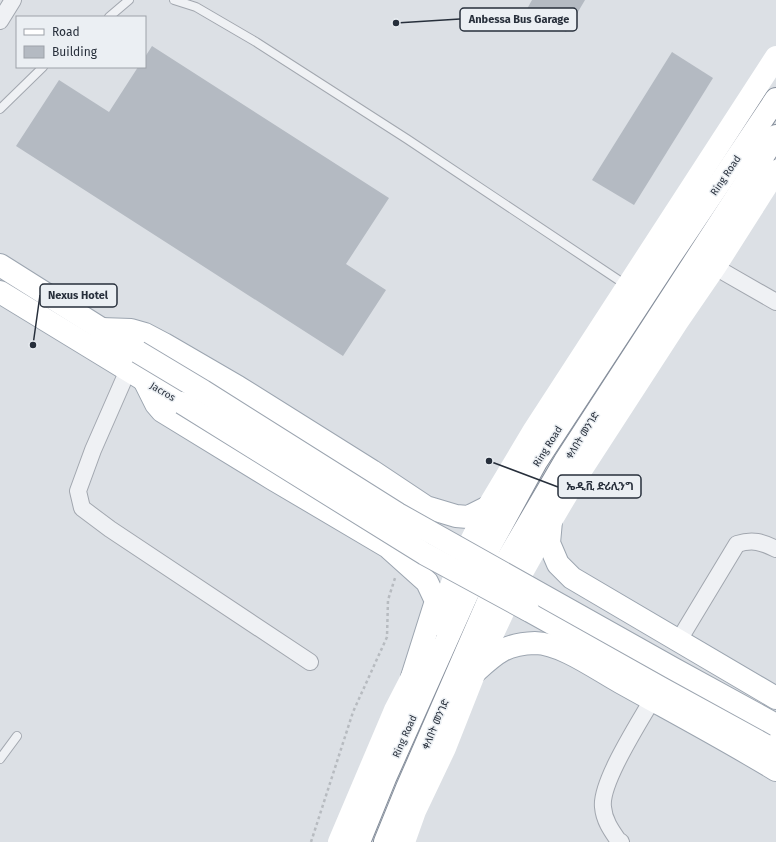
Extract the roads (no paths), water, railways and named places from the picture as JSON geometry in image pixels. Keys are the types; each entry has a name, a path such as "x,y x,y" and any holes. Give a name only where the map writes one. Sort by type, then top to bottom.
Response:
{"main road":[{"path":"339,842 462,558 488,507 534,430 776,57"},
{"name":"Ring Road","path":"359,842 385,778 465,599 489,548 536,462 670,257 776,100"},
{"name":"ቀለበት መንገድ","path":"385,842 504,565 565,461 776,136"},
{"path":"404,842 415,811 445,748 475,672 519,578 582,469 678,321 715,267 776,171"},
{"name":"Jacros","path":"0,265 101,329 137,368 182,403 425,554 776,748"},
{"path":"0,292 137,368 202,391 398,514 776,725"},
{"path":"101,329 131,330 145,334 164,344 238,387 372,471 426,507 456,516 468,517 488,507"},
{"path":"137,368 156,404 162,411 388,547 427,582 436,600 412,676"},
{"path":"551,521 549,543 558,564 572,578 776,698"},
{"path":"475,672 496,653 506,648 522,644 537,643 556,648 578,658 776,770"}],"street":[{"path":"0,21 13,0"},
{"path":"715,267 776,302"},
{"path":"137,368 93,450 78,490 82,508 110,529 310,662"},
{"path":"679,640 737,544 747,540 764,543 776,549"},
{"path":"619,841 605,820 602,806 604,791 613,770 652,700"}],"lane":[{"path":"110,16 129,0"},
{"path":"174,0 196,7 256,42 408,139 627,285"},
{"path":"0,109 42,68"},
{"path":"0,759 17,736"}],"place":[{"name":"Anbessa Bus Garage","path":"396,23"},
{"name":"Nexus Hotel","path":"33,345"},
{"name":"ኤዲቪ ድሪሊንግ","path":"489,461"}]}
